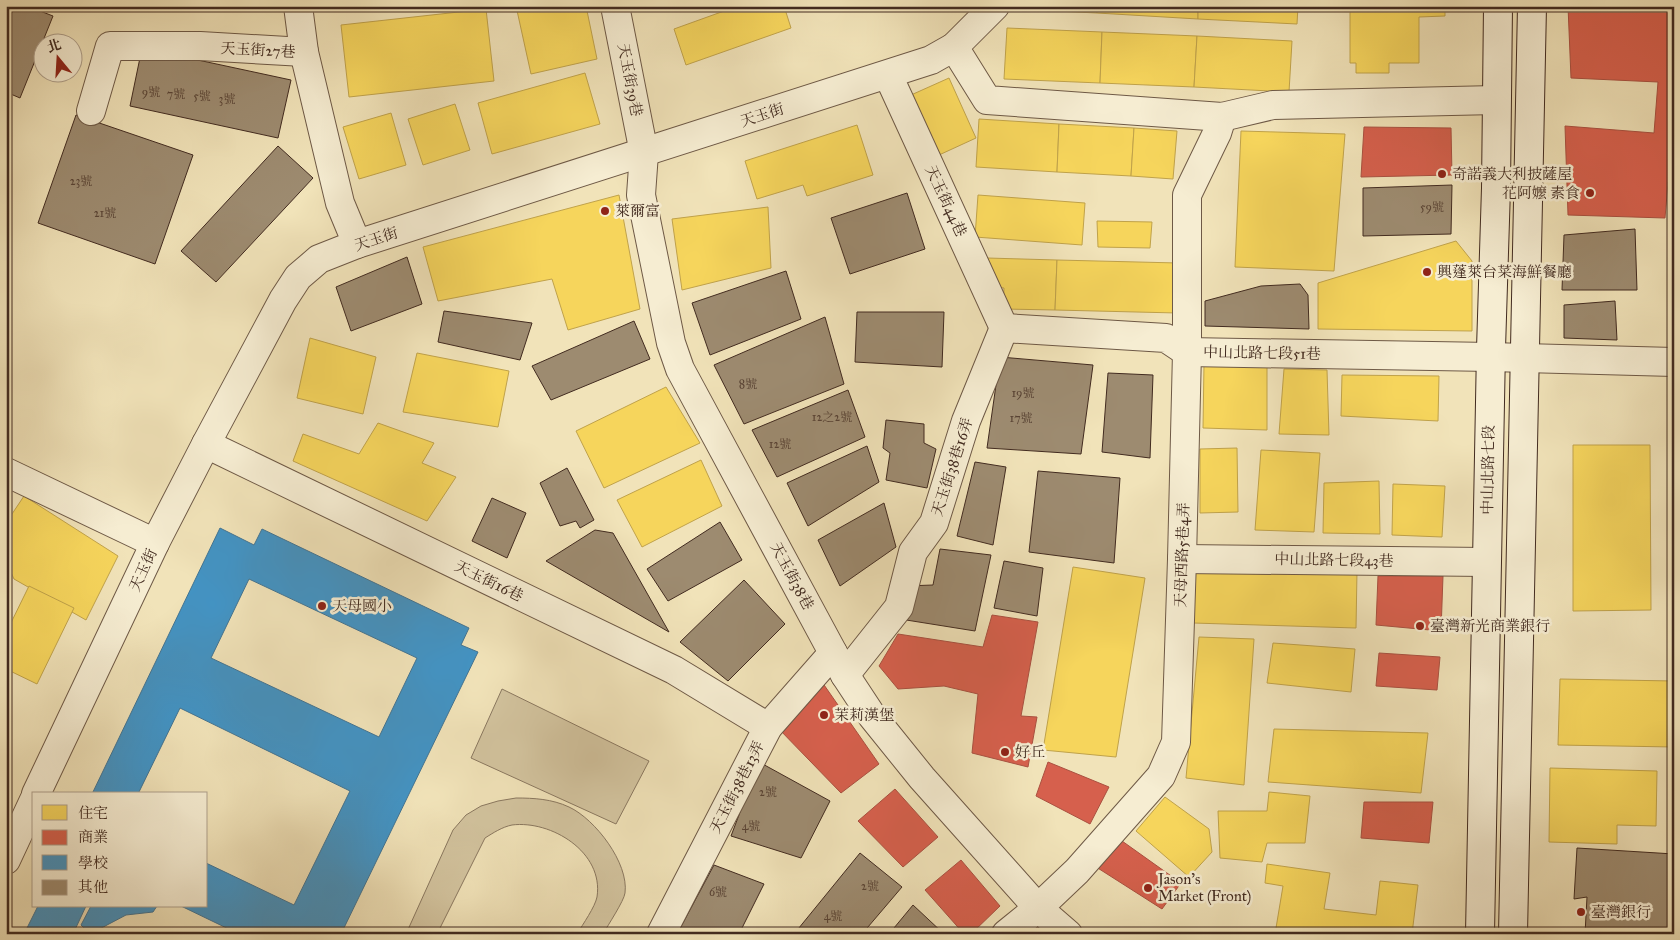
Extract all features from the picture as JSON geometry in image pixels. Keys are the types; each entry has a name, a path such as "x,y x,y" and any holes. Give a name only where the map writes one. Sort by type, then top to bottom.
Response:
{"street":[{"path":"298,6 304,52"},
{"name":"天玉街39巷","path":"615,6 644,153"},
{"name":"天玉街","path":"37,792 155,543 206,444 283,300 298,277 319,259 357,244 931,60 954,47 995,6"},
{"name":"中山北路七段","path":"1480,934 1486,562 1496,188 1498,6"},
{"path":"1513,934 1532,6"},
{"name":"天玉街27巷","path":"91,111 110,46 200,46 304,52 340,203 357,244"},
{"path":"954,47 987,100 1222,116 1273,105 1496,100"},
{"name":"天玉街44巷","path":"888,75 1004,328"},
{"name":"天母西路5巷4弄","path":"1006,934 1038,908 1076,871 1161,776 1176,742 1187,352 1187,196 1217,133 1222,116"},
{"name":"天玉街38巷","path":"644,153 641,195 671,343 680,369 839,664 872,716 922,778 1038,908 1068,934"},
{"name":"中山北路七段51巷","path":"1004,328 1166,338 1187,352 1674,362"},
{"name":"天玉街38巷16弄","path":"839,664 899,607 913,552 934,523 966,421 1004,328"},
{"name":"天玉街16巷","path":"206,444 674,670 768,727"},
{"path":"6,472 155,543"},
{"name":"中山北路七段43巷","path":"1182,559 1486,562"},
{"name":"天玉街38巷13弄","path":"661,934 768,727 839,664"},
{"path":"6,860 32,804"}],"shaded area":[{"path":"502,689 649,761 616,824 471,758"},
{"path":"516,798 556,802 569,807 589,821 608,843 622,869 625,893 603,934 577,934 597,897 597,881 592,866 583,853 572,842 543,828 512,825 498,830 485,838 437,934 406,934 453,830 466,815 481,806"}],"building: 住宅":[{"path":"516,6 586,6 597,59 531,74"},
{"path":"738,6 784,6 791,28 686,65 674,29"},
{"path":"1035,6 1098,6 1097,13 1035,10"},
{"path":"1098,6 1198,6 1198,19 1097,13"},
{"path":"1198,6 1298,6 1297,24 1198,19"},
{"path":"1350,6 1445,6 1445,16 1419,17 1419,63 1389,63 1389,73 1356,73 1356,63 1350,63"},
{"path":"486,9 494,81 349,97 341,25"},
{"path":"1007,28 1102,32 1100,83 1004,79"},
{"path":"1102,32 1197,36 1194,87 1100,83"},
{"path":"1197,36 1292,41 1289,92 1194,87"},
{"path":"585,73 600,124 492,154 478,103"},
{"path":"949,78 976,138 939,155 911,95"},
{"path":"455,104 470,150 423,165 408,119"},
{"path":"391,113 406,165 359,179 343,127"},
{"path":"979,119 1059,124 1057,172 976,167"},
{"path":"1059,124 1134,128 1131,176 1057,172"},
{"path":"857,125 873,175 807,196 803,185 757,199 745,161"},
{"path":"1134,128 1177,131 1173,179 1131,176"},
{"path":"1241,131 1345,134 1334,271 1235,267"},
{"path":"619,195 640,309 568,330 552,279 438,301 423,247"},
{"path":"978,195 1085,203 1082,245 975,237"},
{"path":"768,207 771,268 682,290 672,219"},
{"path":"1097,221 1152,222 1150,248 1098,247"},
{"path":"1456,241 1472,261 1472,331 1318,329 1318,283"},
{"path":"987,258 1057,260 1055,310 1003,309 1004,288 995,287"},
{"path":"1057,260 1178,263 1177,313 1055,310"},
{"path":"310,338 376,357 363,414 297,398"},
{"path":"417,353 509,371 498,427 403,412"},
{"path":"1267,361 1267,430 1203,428 1204,364"},
{"path":"1284,369 1327,370 1329,435 1279,434"},
{"path":"1342,375 1439,376 1438,421 1341,416"},
{"path":"666,387 700,443 604,488 576,431"},
{"path":"378,423 434,443 422,463 456,477 427,521 293,461 303,434 359,454"},
{"path":"1573,445 1650,445 1651,610 1573,611"},
{"path":"1237,448 1238,512 1200,513 1200,449"},
{"path":"1261,450 1320,453 1314,532 1255,530"},
{"path":"701,460 722,506 642,547 617,500"},
{"path":"1379,481 1380,534 1323,533 1324,483"},
{"path":"1393,484 1445,486 1442,537 1392,535"},
{"path":"24,496 118,556 86,620 14,579 6,562 6,523"},
{"path":"1073,567 1145,578 1116,757 1043,750"},
{"path":"1196,569 1357,571 1356,628 1193,623"},
{"path":"29,586 74,608 37,684 6,669 6,633"},
{"path":"1199,637 1254,639 1244,785 1186,778"},
{"path":"1273,643 1355,649 1351,692 1267,683"},
{"path":"1560,679 1674,681 1674,747 1558,745"},
{"path":"1274,729 1428,733 1421,793 1268,782"},
{"path":"1550,768 1657,771 1656,826 1617,825 1617,844 1549,842"},
{"path":"1269,792 1310,796 1305,843 1267,843 1262,862 1220,858 1218,811 1267,811"},
{"path":"1165,797 1209,829 1212,852 1189,877 1136,831"},
{"path":"1267,864 1330,873 1324,909 1376,915 1380,881 1418,885 1412,934 1275,934 1283,886 1265,883"}],"building: 商業":[{"path":"1568,6 1674,6 1674,182 1668,182 1665,218 1568,215 1565,126 1654,133 1658,82 1571,78"},
{"path":"1364,127 1451,128 1452,175 1361,177"},
{"path":"1378,576 1443,576 1441,631 1376,625"},
{"path":"992,615 1038,622 1021,716 1037,717 1028,767 972,753 978,694 944,686 898,689 879,666 898,634 983,647"},
{"path":"1379,653 1440,657 1437,690 1376,686"},
{"path":"822,682 879,764 841,793 778,728"},
{"path":"1048,762 1109,787 1090,824 1036,796"},
{"path":"895,789 938,837 903,867 858,821"},
{"path":"1364,802 1433,802 1429,843 1361,838"},
{"path":"1115,836 1181,883 1162,909 1093,865"},
{"path":"961,860 1000,906 971,934 964,934 925,890"}],"building: 學校":[{"path":"220,528 254,545 262,529 469,628 461,645 478,652 341,934 239,934 185,908 208,908 208,864 294,905 350,791 180,708 139,792 93,792","holes":["249,579 417,658 379,737 211,658"]},
{"path":"37,908 85,908 73,934 24,934"},
{"path":"90,908 156,908 153,912 126,915 90,934 81,925"}],"building: 其他":[{"path":"6,6 27,6 53,16 47,32 32,32 32,68 20,98 6,92"},
{"path":"142,48 291,80 278,138 130,106"},
{"path":"76,115 193,155 155,264 38,223"},
{"path":"278,146 313,178 216,282 181,251"},
{"path":"1452,185 1451,234 1363,236 1363,188"},
{"path":"907,193 925,249 850,274 831,218"},
{"path":"1635,229 1637,290 1562,290 1564,235"},
{"path":"407,257 422,304 351,331 336,287"},
{"path":"786,271 801,319 710,355 692,303"},
{"path":"1300,284 1308,295 1309,329 1205,326 1205,301 1261,286"},
{"path":"1615,301 1617,340 1564,338 1564,305"},
{"path":"444,311 532,323 520,360 438,342"},
{"path":"857,312 944,312 942,367 855,362"},
{"path":"825,317 844,384 744,424 714,365"},
{"path":"634,321 650,359 551,400 532,366"},
{"path":"1000,357 1093,365 1081,454 987,448"},
{"path":"1108,373 1153,375 1150,458 1102,452"},
{"path":"848,390 865,437 777,477 752,430"},
{"path":"886,420 924,424 924,443 936,449 927,488 886,480 890,453 883,448"},
{"path":"867,446 879,482 808,526 787,483"},
{"path":"975,462 1006,467 993,545 957,536"},
{"path":"567,468 594,520 580,528 576,521 560,526 540,483"},
{"path":"1038,471 1120,478 1114,563 1029,552"},
{"path":"492,498 526,513 507,558 472,541"},
{"path":"884,503 896,547 840,586 818,540"},
{"path":"720,522 742,560 668,601 647,569"},
{"path":"595,530 613,533 669,632 546,561"},
{"path":"940,549 991,555 975,631 900,619 905,586 933,585"},
{"path":"1004,561 1043,568 1037,616 994,608"},
{"path":"744,580 785,624 728,681 680,642"},
{"path":"759,762 830,801 801,858 731,836"},
{"path":"1577,848 1674,854 1674,934 1585,934 1587,897 1574,899"},
{"path":"860,853 902,887 862,934 794,934"},
{"path":"714,865 764,884 739,934 677,934"},
{"path":"913,905 944,934 889,934"}],"place":[{"name":"奇諾義大利披薩屋","path":"1442,174"},
{"name":"花阿嬤 素食","path":"1590,193"},
{"name":"萊爾富","path":"605,211"},
{"name":"興蓬萊台菜海鮮餐廳","path":"1427,272"},
{"name":"天母國小","path":"322,606"},
{"name":"臺灣新光商業銀行","path":"1420,626"},
{"name":"茉莉漢堡","path":"824,715"},
{"name":"好丘","path":"1005,752"},
{"name":"Jason's Market (Front)","path":"1148,888"},
{"name":"臺灣銀行","path":"1581,912"}]}
